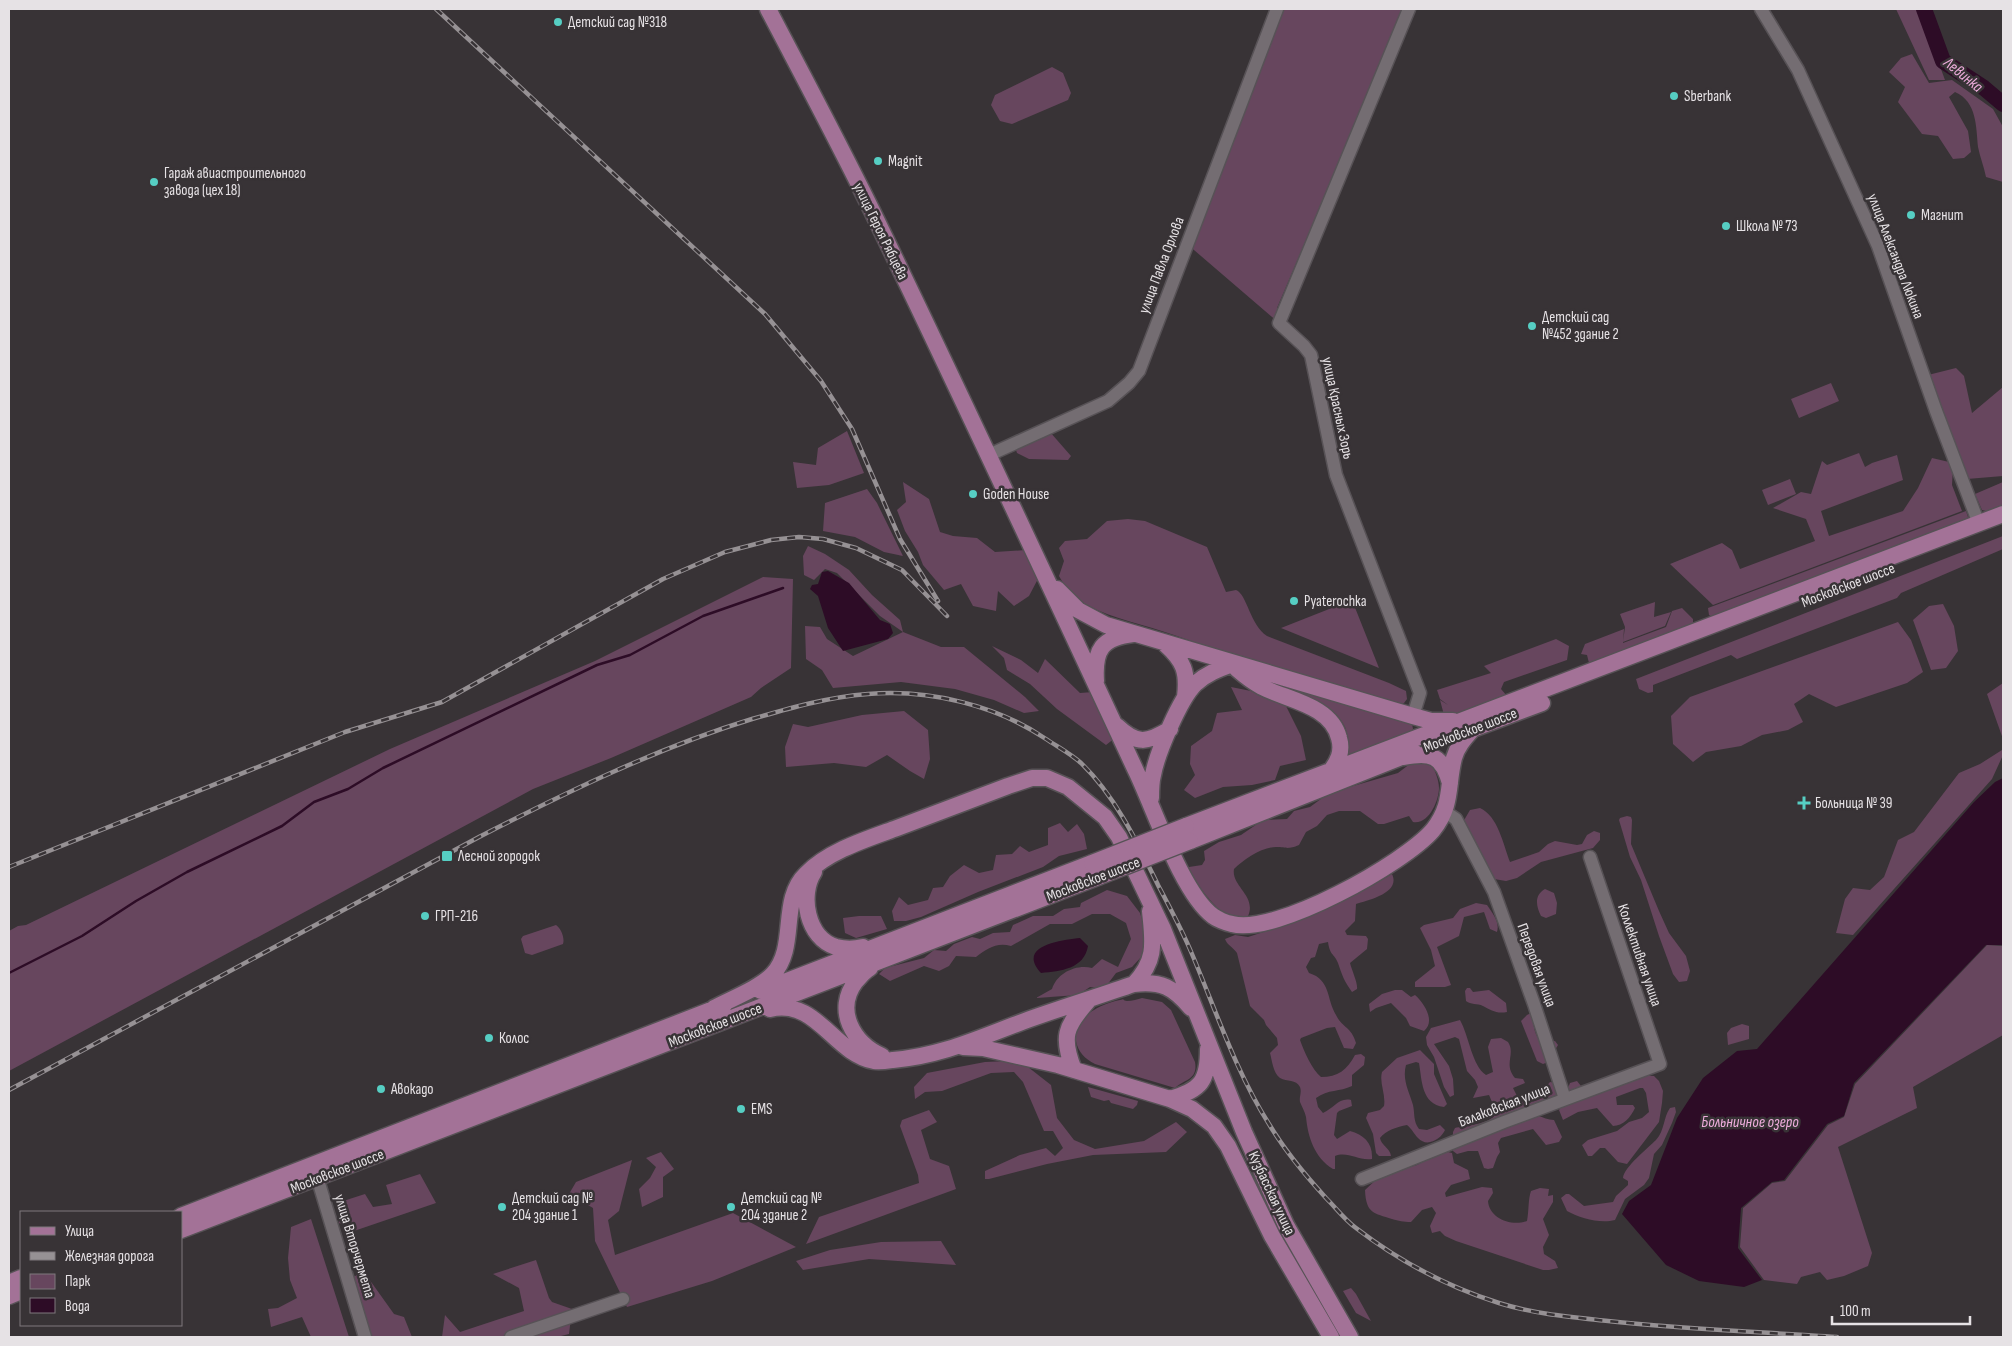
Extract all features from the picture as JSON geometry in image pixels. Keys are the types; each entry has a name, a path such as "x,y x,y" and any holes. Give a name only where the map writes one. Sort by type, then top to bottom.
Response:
{"main road":[{"name":"улица Героя Рябцева","path":"768,9 874,215 1046,575"},
{"name":"Московское шоссе","path":"182,1230 316,1171 891,948 1188,834 1399,758 1470,724 2003,514"},
{"name":"Московское шоссе","path":"1188,834 1330,773 1470,724 2003,525"},
{"path":"1046,575 1066,600 1087,617 1106,625 1431,721 1470,724 1454,760 1449,797 1444,811 1433,830 1388,865 1321,902 1260,924 1246,926 1232,924 1213,916 1194,894 1180,870 1046,575"},
{"path":"1096,685 1095,663 1100,649 1109,640 1118,636 1136,634"},
{"path":"1163,643 1176,653 1182,662 1186,683 1185,697"},
{"path":"1150,801 1152,776 1156,760 1185,697 1194,685 1205,676 1216,669 1233,664"},
{"path":"1233,664 1246,677 1262,687 1304,704 1320,713 1332,723 1338,732 1341,752 1338,762 1330,773"},
{"path":"1115,725 1135,740 1157,737 1170,729"},
{"path":"1399,758 1421,754 1432,755 1446,770 1451,785"},
{"path":"717,1016 772,975 777,969 784,954 797,885 805,875 821,863 844,848 999,789 1032,778 1046,778 1068,787 1105,817 1119,838 1134,865 1163,930 1208,1042 1208,1069 1204,1079 1188,1094 1170,1099 1074,1070 992,1050 956,1047"},
{"path":"821,863 811,878 806,904 810,918 822,938 834,946 845,948 891,948"},
{"path":"1134,984 1144,973 1151,960 1153,943 1148,899"},
{"path":"891,948 864,971 851,988 846,1002 847,1018 860,1042 871,1051 891,1060"},
{"path":"717,1016 777,1007 791,1008 817,1021 854,1053 874,1061 913,1059 956,1047 1134,984 1149,983 1166,986 1178,993 1196,1014"},
{"path":"1074,1070 1066,1047 1067,1029 1073,1018 1089,1000"},
{"name":"Кузбасская улица","path":"1208,1042 1244,1132 1286,1226 1350,1337"},
{"name":"Кузбасская улица","path":"1170,1099 1192,1109 1214,1126 1228,1146 1272,1236 1331,1337"},
{"name":"Московское шоссе","path":"182,1216 316,1171"}],"street":[{"name":"улица Павла Орлова","path":"989,455 1108,401 1129,383 1139,370 1277,9"},
{"name":"улица Красных Зорь","path":"1409,9 1279,324 1304,346 1311,355 1336,475 1420,693 1413,716"},
{"name":"улица Александра Люкина","path":"1761,9 1798,70 1878,246 1978,524"},
{"name":"Передовая улица","path":"1444,811 1456,819 1494,892 1565,1099"},
{"name":"Коллективная улица","path":"1590,857 1660,1064"},
{"name":"Балаковская улица","path":"1362,1180 1504,1122 1660,1064"},
{"name":"улица Вторчермета","path":"316,1171 365,1337"},
{"path":"510,1337 623,1299"}],"green space":[{"path":"1277,9 1405,9 1277,308 1279,323 1187,244"},
{"path":"1896,9 1919,9 1945,80 1929,80"},
{"path":"1912,54 1929,83 1952,80 1993,109 2003,127 2003,182 1986,177 1978,147 1974,115 1968,102 1962,96 1955,92 1949,97 1968,131 1971,152 1964,158 1953,159 1938,136 1922,134 1898,102 1905,87 1889,72 1901,58"},
{"path":"1052,67 1063,73 1071,93 1068,100 1012,124 1000,121 991,105 995,95"},
{"path":"1956,368 1964,376 1972,413 2003,387 2003,476 1967,479 1928,375"},
{"path":"1831,383 1839,401 1799,418 1791,399"},
{"path":"847,431 864,473 829,485 797,488 793,462 816,465 818,448"},
{"path":"1050,432 1071,456 1068,460 1029,459 1017,453 1016,450"},
{"path":"1859,453 1865,467 1897,455 1903,480 1821,511 1829,536 1903,511 1918,488 1932,458 1949,462 1953,467 1952,485 1962,511 1713,605 1670,564 1722,543 1732,550 1740,569 1815,541 1806,519 1773,508 1801,492 1811,494 1822,461 1827,465"},
{"path":"1790,479 1796,494 1768,505 1762,490"},
{"path":"903,482 929,499 940,532 953,536 977,538 995,552 1026,550 1039,577 1029,596 1014,606 998,591 996,611 973,606 961,584 944,590 923,565 918,552 905,531 897,510 906,502"},
{"path":"2003,482 2003,507 1990,512 1982,510 1975,494"},
{"path":"867,489 877,503 903,556 884,552 855,537 823,531 825,503"},
{"path":"1966,511 1967,521 1715,619 1709,615 1708,608"},
{"path":"1128,519 1145,521 1207,547 1226,592 1236,590 1240,593 1257,625 1267,636 1389,683 1406,691 1407,699 1399,705 1258,663 1119,618 1097,610 1083,602 1068,589 1059,576 1064,561 1059,548 1065,541 1087,539 1107,521"},
{"path":"2003,536 2003,549 1901,593 1897,598 1737,659 1731,655 1653,685 1653,692 1648,693 1639,689 1636,679"},
{"path":"808,546 825,554 849,570 872,595 900,620 903,632 880,616 837,573 825,569 814,580 804,575 803,556"},
{"path":"763,577 793,579 791,668 751,697 611,758 533,789 9,1071 9,931 18,926 26,925 390,749 595,661"},
{"path":"1352,600 1379,668 1281,628"},
{"path":"1655,602 1654,617 1671,612 1665,626 1623,642 1625,627 1620,614"},
{"path":"1943,604 1954,626 1958,651 1946,668 1931,670 1913,620 1929,606"},
{"path":"1682,608 1693,619 1693,628 1590,667 1587,655 1581,654 1585,644 1624,629 1623,643 1666,627 1672,611"},
{"path":"1898,622 1911,640 1923,672 1907,683 1836,707 1809,694 1794,704 1803,722 1788,730 1762,735 1741,746 1706,752 1693,762 1673,744 1671,716 1690,697"},
{"path":"805,626 820,627 827,639 853,656 903,632 941,647 964,647 1025,697 1039,711 1024,713 994,700 955,689 901,682 833,688 822,670 806,659"},
{"path":"1556,639 1569,646 1567,660 1504,682 1501,689 1507,696 1450,718 1444,715 1440,700 1448,705 1440,699 1437,690 1491,673 1484,666"},
{"path":"992,646 1021,660 1038,673 1045,659 1080,693 1093,692 1115,738 1106,745 1057,709 1030,684 1007,670 1004,658"},
{"path":"1266,680 1409,721 1413,729 1410,733 1345,757 1347,734 1345,727 1331,710 1310,697"},
{"path":"2003,683 2003,739 1987,694"},
{"path":"1231,687 1251,691 1286,706 1301,736 1306,760 1280,766 1275,780 1252,785 1223,787 1195,798 1184,790 1195,775 1190,764 1191,746 1212,731 1217,713 1242,710"},
{"path":"904,711 928,730 930,759 924,779 887,755 866,767 834,763 786,767 785,747 793,724 808,727 862,715"},
{"path":"2002,750 2003,755 1992,779 1853,935 1836,933 1845,899 1853,888 1870,890 1884,877 1898,840 1914,832 1959,773 1980,764"},
{"path":"1415,760 1432,765 1439,788 1435,805 1424,820 1413,822 1409,816 1378,824 1360,811 1339,811 1327,815 1317,826 1306,832 1299,845 1289,848 1276,847 1265,849 1253,855 1234,869 1236,881 1249,903 1248,916 1241,918 1229,917 1219,910 1206,896 1187,869 1202,865 1205,860 1204,851 1219,842 1241,835 1263,820 1287,819 1294,811 1310,807 1329,793 1398,773"},
{"path":"1480,808 1496,824 1510,862 1539,852 1555,841 1577,845 1582,844 1587,835 1594,831 1600,833 1600,840 1593,848 1541,862 1517,878 1506,881 1494,879 1463,822 1470,810"},
{"path":"1627,816 1631,817 1632,820 1631,844 1659,911 1669,933 1686,956 1690,971 1687,981 1679,982 1673,974 1641,880 1630,857 1619,820"},
{"path":"1060,823 1068,832 1077,824 1084,834 1087,849 1059,856 1043,867 978,892 921,917 906,921 894,921 892,911 899,897 908,905 928,900 933,888 943,887 950,876 964,865 979,873 993,870 996,855 1012,854 1020,846 1029,852 1048,845 1048,828"},
{"path":"1392,874 1394,881 1388,891 1375,898 1356,904 1355,921 1345,931 1347,935 1366,936 1368,939 1367,949 1350,963 1357,989 1352,992 1347,985 1328,942 1319,944 1315,957 1311,958 1306,967 1309,973 1316,976 1325,985 1336,1015 1341,1023 1352,1033 1356,1043 1353,1049 1344,1048 1335,1027 1327,1028 1301,1038 1300,1040 1314,1070 1321,1077 1332,1076 1345,1069 1355,1055 1361,1054 1365,1057 1364,1065 1352,1075 1352,1086 1325,1093 1316,1098 1318,1107 1323,1113 1343,1100 1351,1100 1352,1106 1337,1113 1334,1135 1337,1139 1350,1131 1367,1140 1371,1148 1372,1159 1344,1155 1335,1156 1335,1169 1333,1169 1321,1159 1313,1146 1308,1132 1306,1115 1300,1102 1300,1087 1294,1082 1280,1078 1276,1073 1270,1053 1278,1045 1277,1038 1264,1020 1250,1006 1237,953 1225,939 1235,935 1248,937 1297,921 1330,904 1351,897"},
{"path":"1545,889 1554,893 1557,903 1556,914 1546,918 1541,916 1537,901 1541,891"},
{"path":"1107,890 1127,896 1140,913 1147,935 1143,955 1132,967 1116,973 1104,989 1090,987 1078,995 1036,998 1052,989 1058,978 1068,971 1080,967 1092,968 1102,959 1118,967 1131,939 1126,923 1110,914 1092,914 1072,924 1050,924 1011,946 996,946 976,957 956,956 949,966 939,971 924,966 890,981 879,974 885,968 924,958 934,950 946,951 954,944 972,937 980,939 993,933 1010,932 1013,925 1033,916 1053,916 1064,909 1080,907 1081,903"},
{"path":"1476,903 1487,905 1497,921 1497,932 1490,929 1484,912 1464,917 1459,936 1437,947 1451,985 1445,987 1415,987 1415,982 1435,966 1431,950 1420,928 1424,925 1453,918 1460,909"},
{"path":"881,916 887,929 856,938 845,933 843,918"},
{"path":"556,925 562,933 563,944 532,955 525,953 521,939 523,936"},
{"path":"1987,945 2003,946 2003,1035 1913,1087 1917,1108 1838,1147 1872,1253 1868,1266 1844,1276 1827,1280 1820,1272 1801,1277 1797,1284 1764,1280 1740,1247 1743,1208 1772,1183 1785,1181 1828,1125 1844,1117 1855,1084"},
{"path":"1467,988 1470,988 1473,992 1489,990 1506,1003 1507,1012 1497,1012 1466,1001 1465,991"},
{"path":"1402,990 1411,997 1415,995 1422,1003 1429,1017 1429,1022 1424,1031 1410,1026 1406,1018 1391,1003 1370,1012 1369,1004 1382,994"},
{"path":"1142,998 1162,1002 1171,1010 1195,1062 1193,1076 1175,1088 1095,1064 1082,1055 1078,1049 1076,1033 1079,1025 1089,1013 1112,1002 1123,999 1129,1001"},
{"path":"1531,1013 1533,1014 1533,1022 1539,1040 1542,1043 1555,1041 1558,1045 1548,1062 1543,1064 1537,1061 1521,1021"},
{"path":"1460,1020 1477,1065 1486,1075 1493,1072 1488,1047 1491,1039 1501,1038 1508,1042 1511,1051 1510,1068 1512,1073 1515,1078 1523,1079 1525,1083 1513,1088 1517,1096 1530,1094 1537,1100 1542,1096 1550,1082 1556,1083 1558,1096 1506,1128 1535,1116 1554,1120 1562,1137 1559,1142 1546,1145 1533,1129 1501,1138 1498,1143 1500,1152 1493,1168 1488,1169 1484,1168 1478,1151 1457,1154 1453,1151 1453,1132 1455,1128 1489,1120 1495,1114 1489,1095 1473,1098 1478,1087 1467,1071 1459,1039 1455,1037 1434,1044 1449,1066 1453,1079 1454,1095 1450,1097 1444,1087 1434,1057 1427,1045 1426,1037 1431,1028"},
{"path":"1742,1024 1749,1026 1749,1039 1728,1045 1727,1033 1731,1028"},
{"path":"1420,1050 1434,1064 1434,1074 1447,1104 1444,1107 1436,1105 1427,1096 1422,1084 1419,1063 1406,1065 1405,1081 1413,1105 1416,1123 1419,1129 1427,1130 1440,1125 1445,1130 1437,1139 1425,1142 1418,1138 1407,1125 1392,1129 1380,1138 1391,1156 1379,1156 1376,1153 1373,1134 1366,1118 1368,1113 1380,1110 1384,1106 1382,1072 1397,1058"},
{"path":"1009,1061 1028,1067 1051,1085 1057,1118 1074,1140 1095,1149 1144,1141 1176,1122 1187,1132 1166,1152 1093,1155 985,1179 985,1171 1020,1155 1046,1148 1055,1156 1063,1148 1053,1131 1044,1131 1023,1082 1014,1072 991,1073 942,1091 925,1092 915,1099 914,1087 927,1073 985,1062"},
{"path":"1639,1075 1654,1076 1659,1081 1663,1091 1659,1122 1627,1164 1618,1162 1605,1148 1600,1148 1592,1156 1588,1156 1582,1145 1588,1140 1617,1131 1629,1122 1642,1118 1649,1112 1646,1093 1643,1088 1640,1088 1616,1097 1617,1105 1633,1105 1635,1108 1626,1120 1617,1126 1613,1126 1597,1108 1578,1112 1563,1120 1559,1110 1570,1095 1568,1088 1570,1083 1577,1081 1585,1091 1607,1091"},
{"path":"1088,1087 1138,1101 1137,1105 1133,1109 1111,1103 1109,1100 1104,1101 1091,1097"},
{"path":"1675,1107 1676,1112 1672,1123 1662,1145 1654,1154 1649,1178 1644,1185 1625,1199 1615,1220 1590,1220 1567,1211 1561,1198 1566,1194 1569,1194 1584,1206 1613,1202 1616,1196 1628,1185 1628,1181 1623,1178 1627,1169 1656,1140 1670,1108"},
{"path":"929,1110 937,1122 921,1130 930,1159 949,1166 956,1189 806,1244 819,1217 919,1183 918,1175 900,1126 902,1120"},
{"path":"661,1152 674,1169 663,1177 663,1197 642,1207 639,1189 650,1178 656,1167 646,1158"},
{"path":"1448,1152 1452,1153 1454,1163 1468,1170 1470,1179 1451,1185 1445,1193 1446,1197 1482,1187 1492,1188 1493,1193 1488,1201 1489,1207 1502,1220 1514,1223 1527,1221 1531,1191 1540,1188 1549,1189 1548,1196 1553,1195 1553,1202 1543,1219 1549,1235 1543,1247 1544,1254 1555,1261 1558,1268 1543,1270 1456,1241 1445,1236 1440,1231 1432,1233 1430,1226 1436,1213 1432,1207 1422,1210 1411,1222 1399,1221 1376,1214 1369,1208 1365,1190 1380,1176 1417,1165 1431,1157"},
{"path":"632,1160 619,1211 608,1220 615,1255 733,1213 796,1247 712,1281 627,1307 595,1241 593,1208 569,1194 576,1182"},
{"path":"420,1174 436,1203 354,1231 339,1223 337,1203 365,1194 373,1207 392,1204 386,1185"},
{"path":"311,1219 349,1337 311,1337 302,1317 271,1327 268,1309 278,1308 297,1298 290,1280 288,1258 291,1227"},
{"path":"941,1241 956,1265 869,1259 803,1270 796,1261 830,1250 881,1242"},
{"path":"536,1260 549,1298 552,1302 572,1309 569,1334 557,1337 442,1337 445,1315 460,1332 524,1311 519,1288 493,1274"},
{"path":"364,1272 394,1314 404,1317 412,1337 371,1337 353,1277"},
{"path":"1351,1288 1371,1321 1356,1313 1343,1291"}],"water":[{"path":"828,571 849,583 880,620 890,624 893,633 888,639 843,651 828,628 818,596 810,589 812,585 818,584 822,572"},
{"name":"Больничное озеро","path":"2003,778 2003,945 1986,945 1854,1083 1844,1116 1827,1124 1784,1180 1772,1182 1741,1208 1738,1248 1762,1280 1744,1287 1699,1281 1666,1265 1622,1214 1629,1201 1651,1185 1677,1118 1703,1078 1737,1051 1757,1049 1974,802 1995,782"},
{"path":"1080,938 1088,946 1082,960 1064,970 1041,973 1035,964 1034,956 1037,951 1053,943"}],"waterway":[{"name":"Левинка","path":"1924,9 1943,61 1984,88 2003,104"},
{"path":"9,973 82,936 136,901 187,872 282,826 314,802 348,789 383,768 597,665 630,655 703,616 783,588"}],"railway":[{"path":"436,9 765,314 821,381 852,429 900,539 938,601"},
{"path":"9,867 345,732 442,702 663,579 725,552 771,540 799,537 823,539 856,548 902,570 947,616"},
{"path":"9,1090 479,837 647,757 752,719 824,700 853,695 891,693 938,697 984,709 1026,727 1081,763 1105,790 1134,836 1180,928 1236,1062 1257,1104 1275,1134 1303,1172 1348,1221 1372,1240 1407,1262 1443,1281 1480,1297 1526,1310 1637,1324 1837,1337"}],"place":[{"name":"Детский сад №318","path":"558,22"},
{"name":"Sberbank","path":"1674,96"},
{"name":"Magnit","path":"878,161"},
{"name":"Гараж авиастроительного завода (цех 18)","path":"154,182"},
{"name":"Магнит","path":"1911,215"},
{"name":"Школа № 73","path":"1726,226"},
{"name":"Детский сад №452 здание 2","path":"1532,326"},
{"name":"Goden House","path":"973,494"},
{"name":"Pyaterochka","path":"1294,601"},
{"name":"Больница № 39","path":"1804,803"},
{"name":"Лесной городок","path":"447,856"},
{"name":"ГРП-216","path":"425,916"},
{"name":"Колос","path":"489,1038"},
{"name":"Авокадо","path":"381,1089"},
{"name":"EMS","path":"741,1109"},
{"name":"Детский сад № 204 здание 1","path":"502,1207"},
{"name":"Детский сад № 204 здание 2","path":"731,1207"}]}
